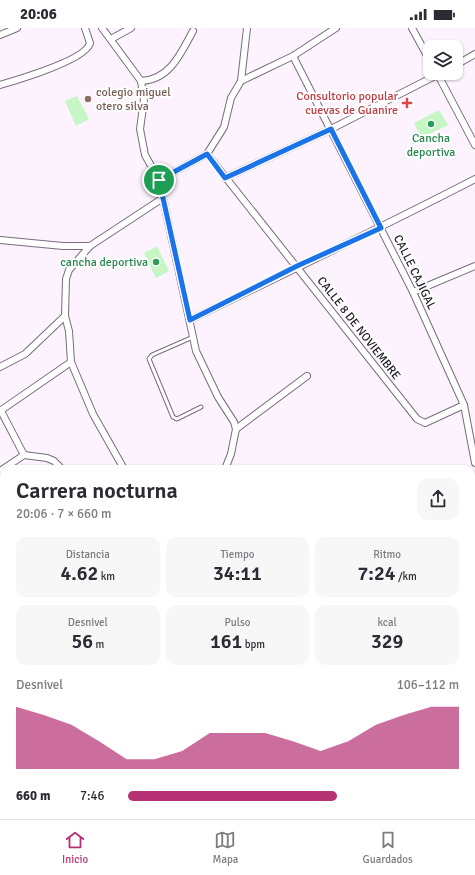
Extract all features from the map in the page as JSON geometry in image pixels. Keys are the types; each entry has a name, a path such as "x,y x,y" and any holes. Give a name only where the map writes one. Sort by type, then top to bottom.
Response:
{"street":[{"path":"0,35 17,28"},
{"path":"0,85 50,68 86,50 90,43 85,28"},
{"path":"102,28 141,81 144,100 140,129 145,155 159,180 190,320 192,337 196,351 218,397 234,422 236,429 231,454 227,465"},
{"path":"111,39 131,28"},
{"path":"159,180 207,154 224,127 231,98 241,81 247,28"},
{"path":"241,81 293,56 336,28"},
{"path":"412,28 423,48"},
{"path":"141,81 152,80 168,71 178,58 193,31"},
{"path":"463,61 475,54"},
{"name":"CALLE CAJIGAL","path":"293,56 413,292 464,405 475,463"},
{"path":"225,178 331,129 426,80"},
{"path":"441,80 475,145"},
{"name":"CALLE 8 DE NOVIEMBRE","path":"207,154 417,419 425,423 464,405"},
{"path":"190,320 297,266 381,228 475,179"},
{"path":"122,465 93,414 71,362 69,331 65,316 67,274 90,246 163,198"},
{"path":"0,240 63,246 90,246"},
{"path":"413,292 475,266"},
{"path":"0,366 25,354 65,316"},
{"path":"24,455 0,411 71,362"},
{"path":"236,429 307,376"},
{"path":"9,465 24,455 47,458 54,461 58,465"}],"lane":[{"path":"192,337 152,355 149,359 173,417 177,419 182,418 201,407"}],"green space":[{"path":"77,96 89,119 76,126 65,101"},
{"name":"Cancha deportiva","path":"439,110 448,125 421,138 414,123"},
{"name":"cancha deportiva","path":"157,246 169,271 156,278 144,253"}],"place":[{"name":"colegio miguel otero silva","path":"88,99"},
{"name":"Consultorio popular cuevas de Guanire","path":"407,103"},
{"name":"Cancha deportiva","path":"431,124"},
{"name":"cancha deportiva","path":"156,262"}],"route":[{"path":"331,129 381,228 297,266 190,320 159,180 207,154 225,178 331,129"}]}
